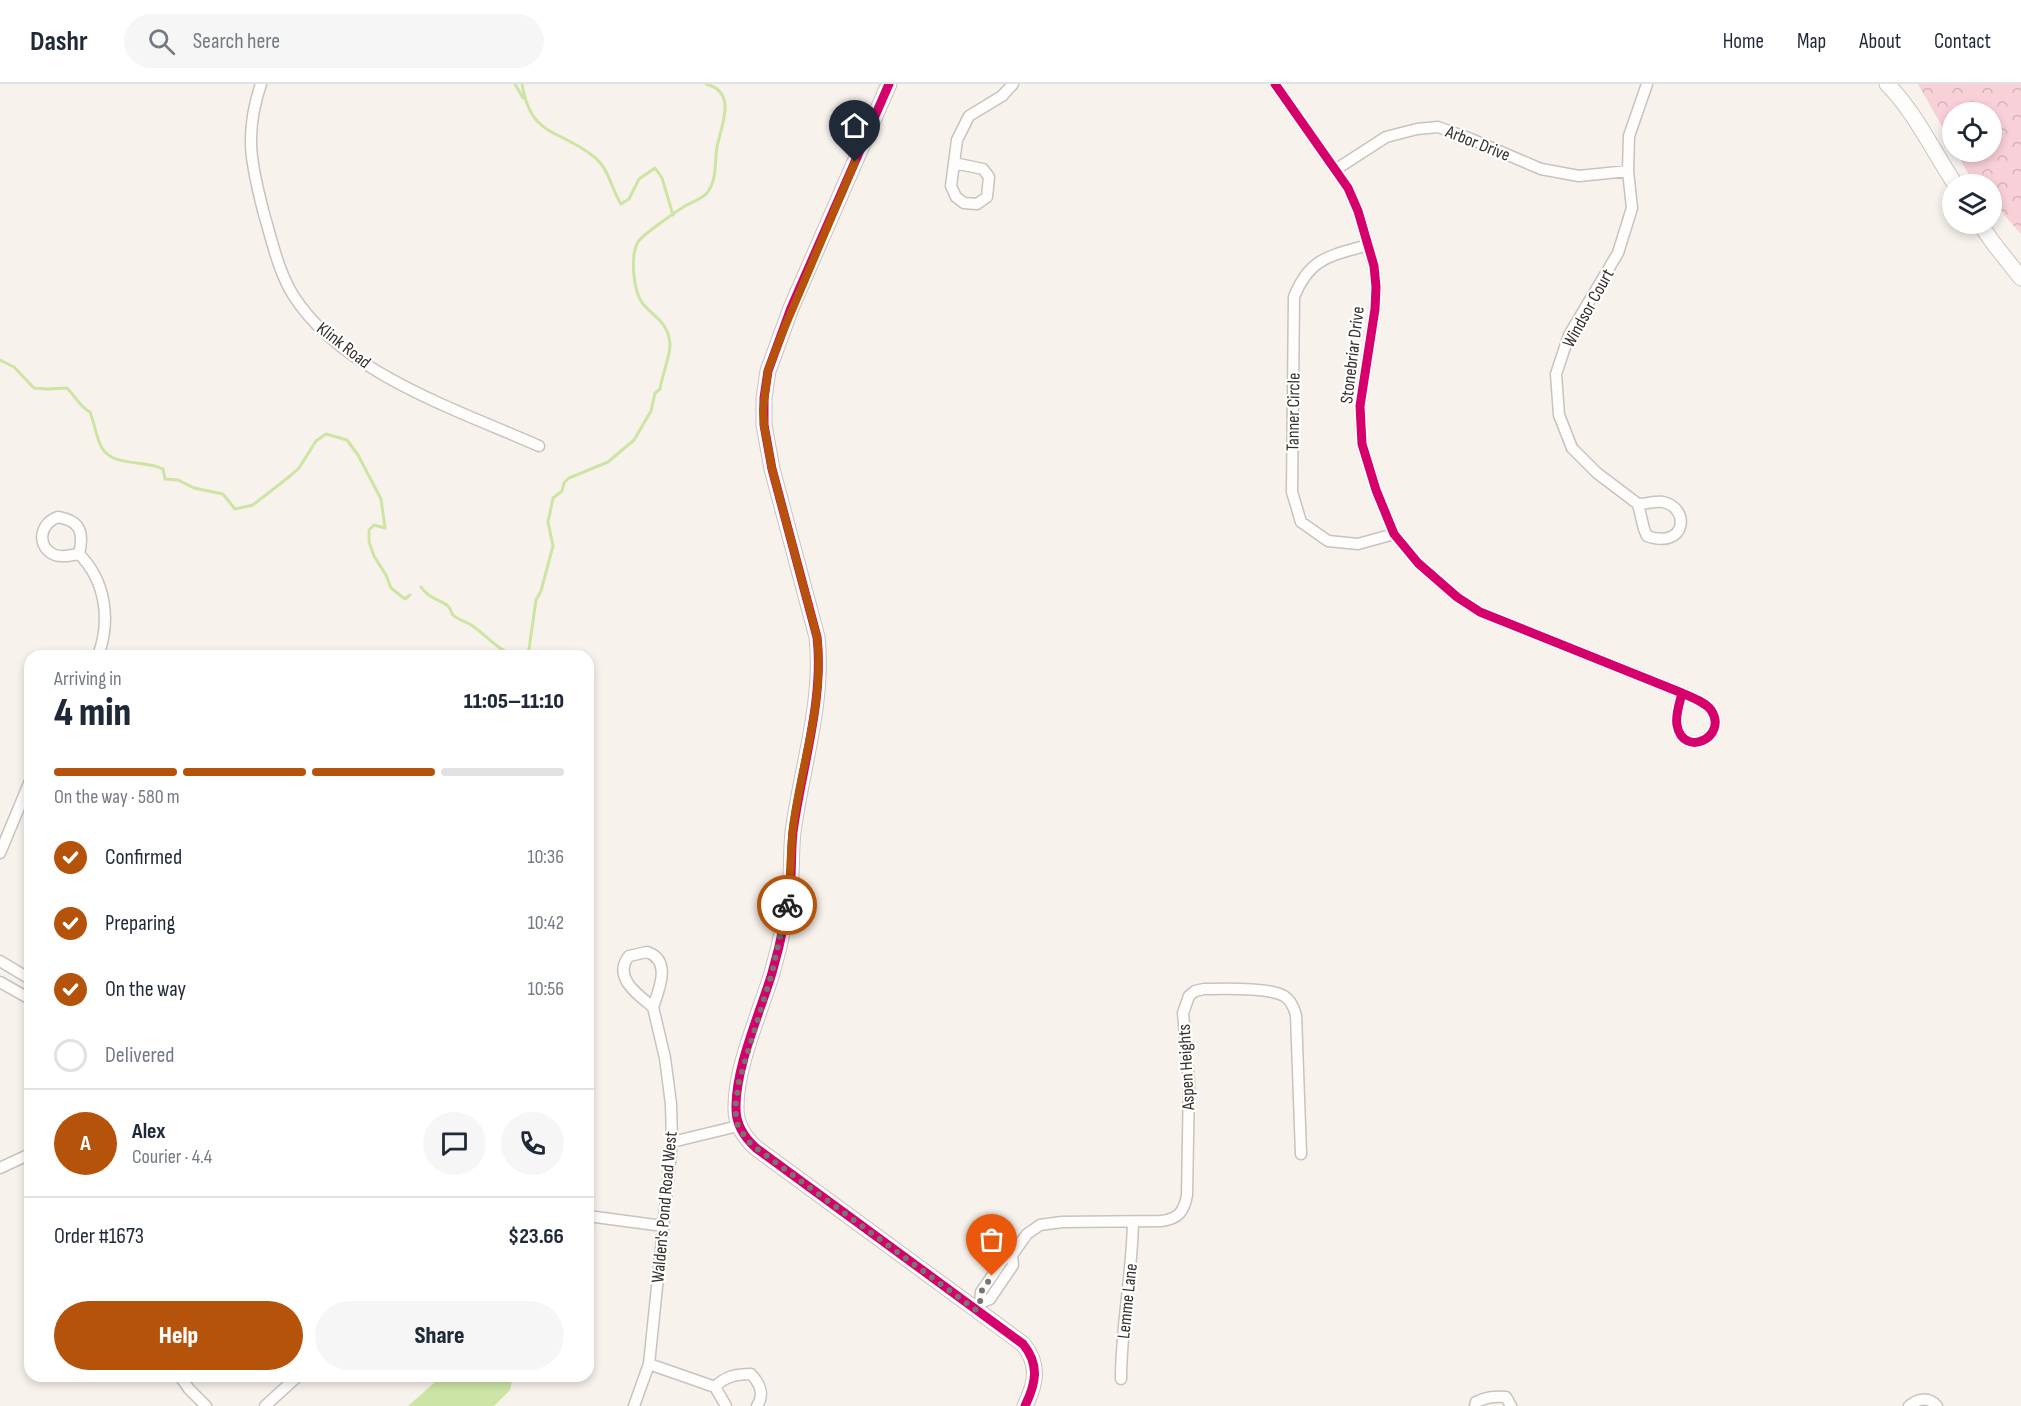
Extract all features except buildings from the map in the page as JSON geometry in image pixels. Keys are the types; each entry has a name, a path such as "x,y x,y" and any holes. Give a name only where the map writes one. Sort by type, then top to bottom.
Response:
{"street":[{"name":"Klink Road","path":"261,84 250,132 255,180 277,261 293,294 316,325 369,366 428,397 539,446"},
{"path":"889,84 791,308 768,370 764,398 764,425 772,469 817,637 818,684 793,828 788,895 772,973 739,1081 735,1110 738,1126 756,1148 978,1306 1023,1344 1031,1354 1035,1371 1033,1390 1025,1406"},
{"path":"954,163 957,140 969,116 1002,96 1013,84"},
{"name":"Stonebriar Drive","path":"1275,84 1348,188 1358,211 1374,266 1375,309 1360,406 1362,444 1376,490 1394,534 1418,563 1457,597 1480,612 1682,693 1710,710 1715,722 1713,732 1699,743 1689,742 1680,735 1677,725 1682,693"},
{"name":"Windsor Court","path":"1638,504 1597,473 1572,448 1559,415 1556,374 1569,335 1618,253 1632,208 1628,171 1629,136 1647,84"},
{"path":"1887,84 1897,93 1948,174"},
{"name":"Arbor Drive","path":"1335,170 1386,137 1417,129 1438,127 1541,169 1579,176 1628,171"},
{"path":"1987,234 2021,278"},
{"name":"Tanner Circle","path":"1368,245 1326,257 1309,270 1300,282 1294,297 1292,492 1301,522 1328,541 1358,544 1394,534"},
{"path":"80,554 97,578 104,600 105,620 99,650"},
{"path":"0,853 24,795"},
{"name":"Walden's Pond Road West","path":"634,1406 649,1364 672,1142 671,1104 665,1058 653,1007 662,976 660,964 651,953 635,953 625,960 623,974 633,991 653,1007"},
{"path":"0,961 24,975"},
{"path":"0,982 24,996"},
{"name":"Aspen Heights","path":"978,1306 981,1292 1003,1260 1012,1255 1027,1234 1040,1225 1062,1221 1171,1220 1180,1215 1185,1208 1189,1081 1183,1013 1189,996 1195,991 1204,989 1269,991 1283,995 1294,1006 1301,1154"},
{"path":"672,1142 738,1126"},
{"path":"0,1168 24,1157"},
{"path":"594,1216 663,1226"},
{"name":"Lemme Lane","path":"1121,1379 1133,1222"},
{"path":"649,1364 715,1387 726,1406"},
{"path":"715,1387 728,1377 751,1374 758,1382 762,1394 757,1406"},
{"path":"184,1382 192,1394 206,1406"},
{"path":"265,1406 291,1382"},
{"path":"1475,1406 1476,1402 1496,1396 1506,1397 1510,1406"},
{"path":"1909,1406 1918,1400 1925,1399 1937,1406"}],"green space":[{"path":"1918,84 2021,84 2021,234 2002,212 2002,174 1968,174 1962,162 2002,162 2002,102 1942,102 1942,127"}],"shaded area":[{"path":"435,1382 512,1382 510,1390 494,1406 408,1406"}],"waterway":[{"path":"515,84 523,98"},
{"path":"522,84 526,101 539,123 593,156 603,166 621,204 629,199 639,179 655,168 662,178 673,215"},
{"path":"529,650 536,600 541,591 553,546 548,522 553,498 562,491 564,483 569,478 608,462 634,440 651,411 655,393 660,389 670,350 669,337 664,326 640,298 635,282 634,256 641,239 685,206 705,195 712,184 717,147 724,120 725,102 722,94 716,88 706,84"},
{"path":"0,360 14,367 34,388 67,388 90,412 100,445 107,454 122,461 163,469 165,479 178,480 194,488 223,494 235,509 253,505 290,476 299,468 316,441 326,434 347,440 358,455 381,499 385,528 374,525 369,530 369,542 374,556 391,588 405,599 410,595"},
{"path":"421,587 430,596 448,606 455,617 472,625 503,650"}],"cycle path":[{"path":"889,84 791,308 768,371 764,398 764,425 772,469 817,637 818,684 812,731 793,831 791,875 784,925 772,973 744,1058 737,1093 736,1115 742,1131 756,1148 1023,1344 1034,1367 1034,1382 1025,1406"},
{"path":"1275,84 1348,188 1358,211 1374,266 1375,309 1360,406 1362,444 1376,490 1394,534 1418,563 1457,597 1480,612 1682,693 1698,700 1711,710 1715,720 1710,736 1703,740 1687,741 1681,735 1677,717 1682,693"}],"way so far":[{"path":"787,905 772,973 739,1081 735,1110 738,1126 756,1148 976,1310 980,1303 981,1292 992,1276"}],"route":[{"path":"787,905 793,828 818,684 819,657 817,637 772,469 764,425 764,398 768,370 791,308 855,162"}]}
